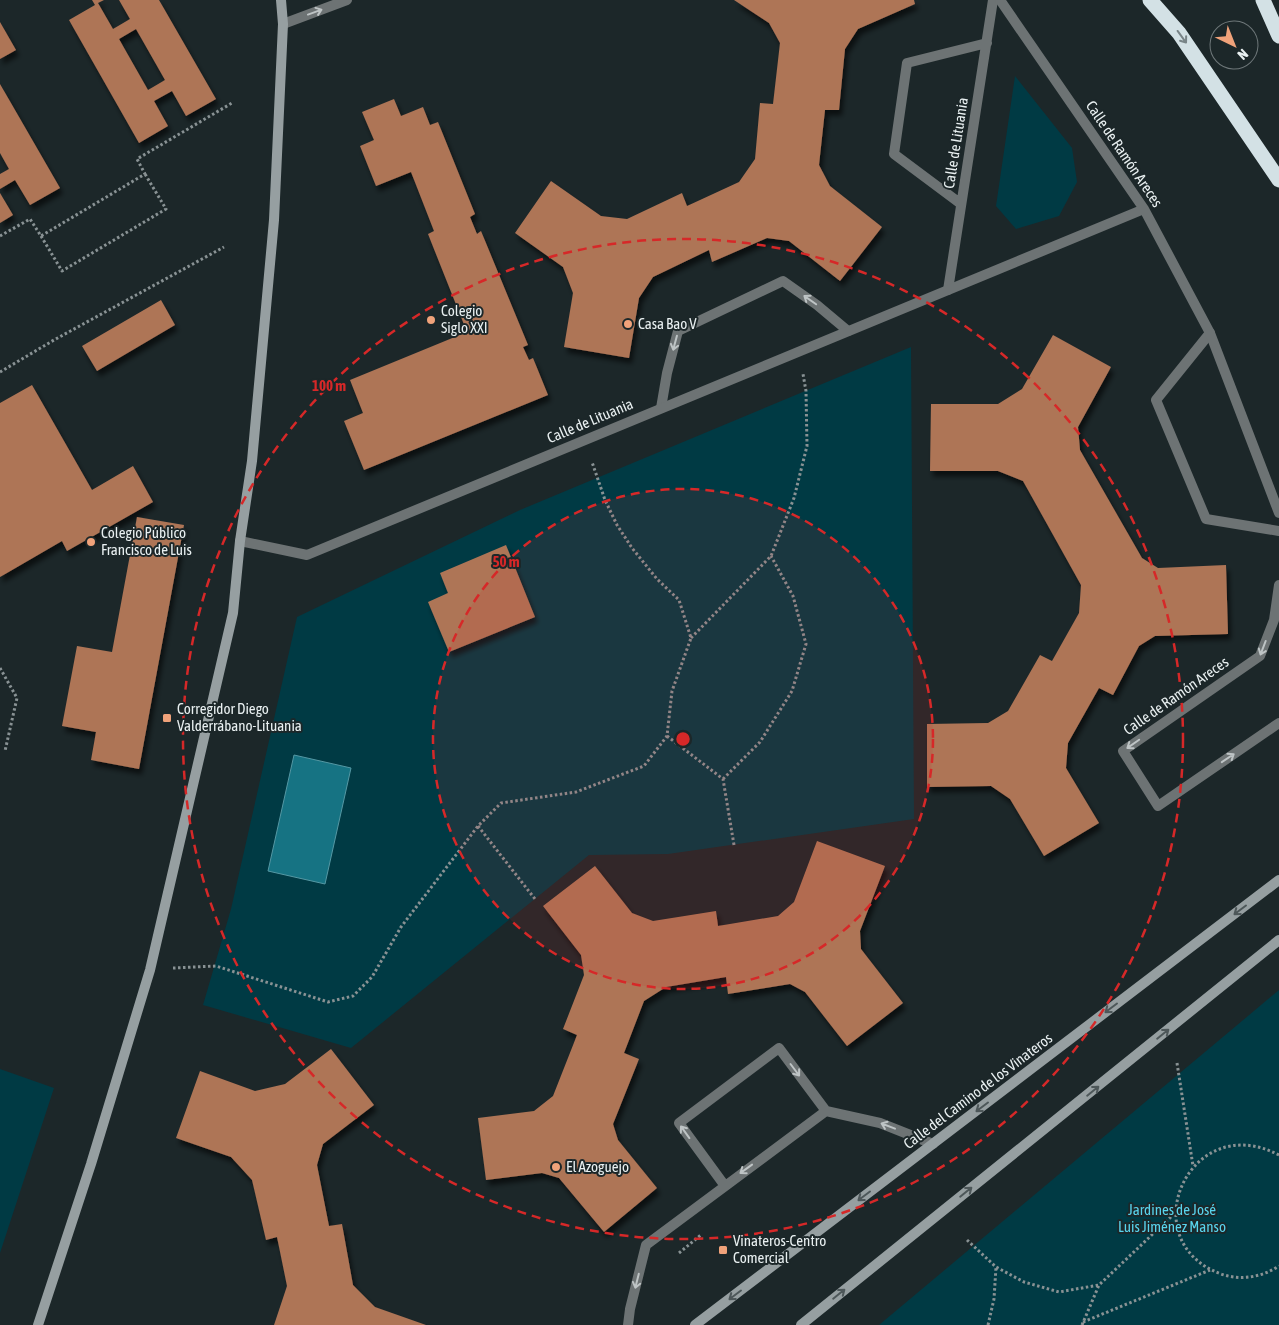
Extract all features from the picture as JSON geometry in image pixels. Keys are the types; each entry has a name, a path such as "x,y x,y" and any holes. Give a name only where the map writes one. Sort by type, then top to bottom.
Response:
{"highway":[{"path":"1150,0 1179,33 1279,180"},
{"path":"1263,0 1279,36"}],"street":[{"path":"38,1325 91,1164 150,970 233,614 240,541 252,462 274,220 283,24 281,0"},
{"path":"283,24 347,0"},
{"name":"Calle de Lituania","path":"948,290 993,0"},
{"name":"Calle de Ramón Areces","path":"1000,0 1144,209 1210,333 1279,513"},
{"path":"961,204 894,154 907,63 987,43"},
{"name":"Calle de Lituania","path":"240,541 307,555 1144,209"},
{"path":"661,408 667,373 678,332 783,281 817,305 848,331"},
{"path":"1210,333 1156,400 1206,519 1279,531"},
{"name":"Calle de Ramón Areces","path":"1279,585 1274,620 1260,656 1123,751 1158,806 1279,723"},
{"name":"Calle del Camino de los Vinateros","path":"695,1325 1279,880"},
{"path":"801,1325 1279,940"},
{"path":"724,1186 679,1124 779,1048 826,1111 880,1123 933,1144"},
{"path":"628,1325 630,1309 646,1245 826,1111"}],"path":[{"path":"0,236 30,218 62,271 166,209 137,159 232,103"},
{"path":"41,236 145,174"},
{"path":"0,372 54,340 224,247"},
{"path":"150,970 216,966 328,1002 353,996 372,977 401,927 478,826 501,803 576,792 644,766 668,736 672,692 691,638 771,556 794,498 807,446 806,391 800,351"},
{"path":"583,441 605,500 617,525 656,579 679,600 691,638"},
{"path":"723,779 760,742 792,691 806,644 793,596 771,556"},
{"path":"0,668 17,698 6,751"},
{"path":"668,736 723,779 734,844"},
{"path":"478,826 536,899"},
{"path":"1177,1063 1193,1167"},
{"path":"1279,1155 1261,1147 1243,1145 1224,1148 1207,1155 1193,1167 1183,1180 1177,1196 1176,1213 1178,1229 1184,1244 1194,1257 1210,1270 1230,1277 1250,1278 1270,1272 1279,1266"},
{"path":"1083,1324 1099,1285 1176,1213"},
{"path":"679,1254 708,1229"},
{"path":"967,1240 996,1267 1024,1282 1060,1292 1099,1285"},
{"path":"988,1325 994,1299 996,1267"},
{"path":"1083,1324 1210,1270"}],"green space":[{"path":"1015,76 1072,148 1077,182 1059,216 1016,229 996,206"},
{"path":"911,347 914,819 668,854 589,855 351,1048 203,1005 231,909 297,617 520,510"},
{"name":"Jardines de José Luis Jiménez Manso","path":"1279,990 1279,1325 879,1325"},
{"path":"0,1069 54,1088 0,1253"}],"shaded area":[{"path":"294,755 351,768 325,884 268,871"}],"building":[{"path":"92,0 104,0 98,3 113,29 130,19 119,0 159,0 216,99 186,116 172,91 154,101 168,126 139,143 69,20 95,5","holes":["136,29 165,80 148,90 119,39"]},
{"path":"734,0 914,0 915,4 858,29 845,49 839,110 825,110 819,165 830,186 882,227 840,281 789,241 767,238 712,262 709,250 653,277 639,298 629,358 564,347 573,293 563,267 515,233 551,181 601,216 627,219 682,193 687,206 739,182 755,159 760,103 773,104 780,43 769,23"},
{"path":"0,22 16,50 0,59"},
{"path":"0,84 60,188 30,205 15,180 0,189 0,174 9,169 0,153"},
{"path":"394,99 401,116 423,107 430,125 438,122 475,214 470,217 477,234 481,231 528,345 523,347 529,360 533,358 548,395 364,470 344,421 363,413 350,380 467,332 428,234 434,231 411,172 376,186 360,146 374,140 362,112"},
{"path":"0,193 13,215 0,223"},
{"path":"161,300 175,325 97,371 82,346"},
{"path":"1053,335 1111,367 1078,427 1080,450 1142,558 1158,568 1226,565 1228,634 1155,636 1139,646 1113,695 1099,688 1068,743 1066,768 1099,823 1044,856 1010,799 991,786 927,787 927,724 988,723 1008,711 1040,655 1052,661 1079,613 1081,585 1023,481 998,471 930,471 931,404 998,404 1022,389"},
{"path":"32,385 92,490 133,466 153,502 67,551 62,541 0,577 0,403"},
{"path":"137,517 184,525 139,769 91,760 96,732 62,726 77,646 112,652"},
{"path":"506,545 535,617 449,652 428,602 448,593 440,573"},
{"path":"817,841 885,866 860,931 861,949 903,1003 847,1046 805,992 790,984 728,994 726,977 666,987 644,1001 624,1053 639,1059 613,1124 618,1140 657,1188 604,1232 559,1178 542,1173 486,1180 478,1118 534,1111 553,1096 577,1035 563,1029 584,975 581,955 543,906 595,866 632,913 653,921 716,911 718,926 778,916 794,902"},
{"path":"331,1049 374,1105 323,1144 317,1165 329,1226 342,1224 353,1285 375,1307 426,1325 274,1325 287,1286 277,1237 266,1240 252,1180 231,1157 176,1138 200,1071 255,1091 285,1084"}],"place":[{"name":"Colegio Siglo XXI","path":"431,320"},
{"name":"Casa Bao V","path":"628,324"},
{"name":"Colegio Público Francisco de Luis","path":"91,542"},
{"name":"Corregidor Diego Valderrábano-Lituania","path":"167,718"},
{"name":"El Azoguejo","path":"556,1167"},
{"name":"Vinateros-Centro Comercial","path":"723,1250"}]}
